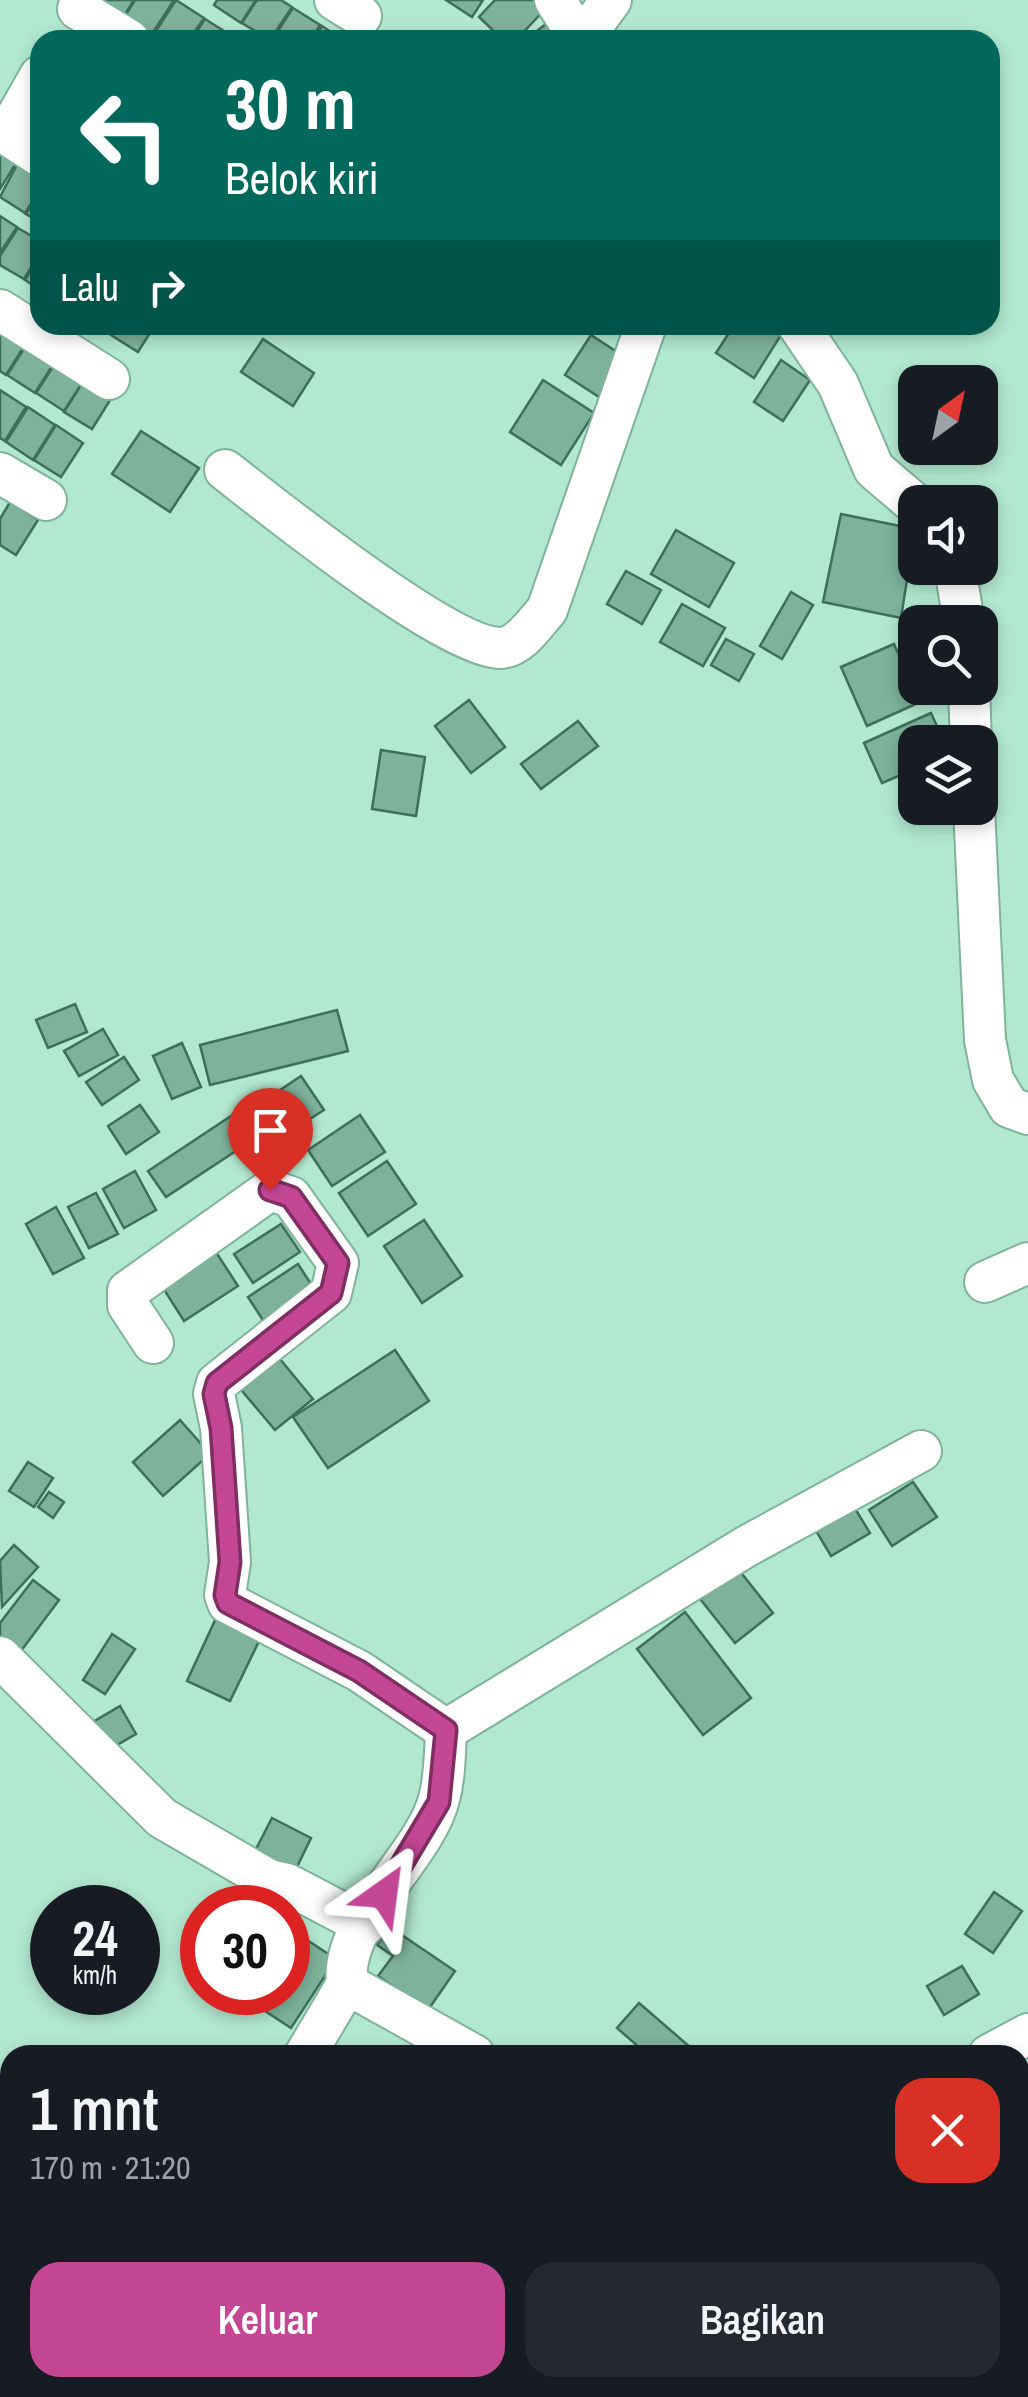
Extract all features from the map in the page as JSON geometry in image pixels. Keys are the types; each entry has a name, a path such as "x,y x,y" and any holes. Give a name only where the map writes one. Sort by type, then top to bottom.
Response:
{"street":[{"path":"555,0 574,30"},
{"path":"588,30 611,0"},
{"path":"75,16 106,30"},
{"path":"16,140 30,103"},
{"path":"0,310 30,329"},
{"path":"39,335 109,379"},
{"path":"225,470 354,570 464,636 500,648 516,643 547,610 643,335"},
{"path":"805,335 838,384 874,468 898,489"},
{"path":"0,474 46,500"},
{"path":"975,825 984,1040 993,1080 1009,1107 1028,1114"},
{"path":"152,1343 128,1304 128,1291 136,1281 270,1190 291,1197 338,1263 331,1293 217,1383 214,1394 221,1428 230,1562 225,1595 228,1603 359,1671 446,1730"},
{"path":"985,1282 1028,1263"},
{"path":"446,1730 747,1546 921,1450"},
{"path":"0,1657 162,1818 268,1880 287,1884 365,1925"},
{"path":"311,2045 347,1984 346,1970 365,1925 439,1802 446,1730"},
{"path":"347,1984 456,2045"}],"building":[{"path":"100,0 134,0 124,16"},
{"path":"135,0 174,0 155,30 146,30 125,16"},
{"path":"176,0 204,18 196,30 157,30"},
{"path":"217,0 256,0 241,23 214,5"},
{"path":"257,0 281,0 292,7 277,30 254,30 242,23"},
{"path":"446,0 483,0 472,17"},
{"path":"495,0 544,0 549,5 525,30 493,30 479,17"},
{"path":"293,8 320,25 317,30 279,30"},
{"path":"205,19 222,30 198,30"},
{"path":"0,148 18,160 0,189"},
{"path":"19,161 30,168 30,205 25,213 0,197"},
{"path":"0,216 17,227 0,253"},
{"path":"18,228 30,235 30,269 24,279 0,265 0,256"},
{"path":"0,323 28,340 6,375 0,371"},
{"path":"111,335 149,335 138,352"},
{"path":"591,335 625,357 599,397 565,375"},
{"path":"728,335 781,335 754,378 716,353"},
{"path":"263,339 314,373 293,406 241,372"},
{"path":"29,341 57,358 35,393 7,375"},
{"path":"58,359 86,377 64,411 36,393"},
{"path":"781,360 810,380 783,421 754,402"},
{"path":"86,377 114,394 92,429 64,412"},
{"path":"543,380 594,413 561,465 510,432"},
{"path":"0,390 26,407 5,441 0,438"},
{"path":"28,407 55,425 33,460 6,442"},
{"path":"56,425 83,443 61,477 34,460"},
{"path":"141,431 199,468 170,512 112,474"},
{"path":"10,502 38,520 16,555 0,545 0,519"},
{"path":"841,514 898,526 898,585 906,585 903,605 898,605 898,617 823,602"},
{"path":"676,530 734,563 709,607 651,574"},
{"path":"626,571 661,590 642,624 607,604"},
{"path":"791,592 813,605 782,659 760,646"},
{"path":"682,604 725,628 703,666 660,642"},
{"path":"726,639 754,654 739,681 711,665"},
{"path":"894,644 898,653 898,705 913,705 867,726 841,667"},
{"path":"469,700 505,747 471,773 435,726"},
{"path":"931,713 936,725 904,725"},
{"path":"578,721 598,746 541,789 521,764"},
{"path":"898,728 898,776 882,783 864,743"},
{"path":"381,750 425,757 416,816 372,809"},
{"path":"75,1004 87,1032 48,1048 36,1020"},
{"path":"337,1010 348,1051 210,1085 200,1045"},
{"path":"103,1029 118,1055 79,1076 64,1051"},
{"path":"182,1043 201,1087 172,1099 153,1056"},
{"path":"124,1057 139,1080 102,1105 86,1082"},
{"path":"301,1076 324,1110 293,1130 271,1096"},
{"path":"140,1105 159,1132 126,1154 108,1126"},
{"path":"240,1110 257,1137 166,1197 148,1171"},
{"path":"360,1115 385,1152 332,1186 308,1150"},
{"path":"387,1161 416,1204 368,1236 339,1193"},
{"path":"135,1171 156,1210 124,1228 103,1189"},
{"path":"96,1193 118,1234 89,1248 68,1207"},
{"path":"56,1207 84,1258 53,1274 26,1224"},
{"path":"424,1220 462,1276 422,1303 384,1246"},
{"path":"281,1224 300,1252 253,1283 234,1254"},
{"path":"210,1243 238,1286 184,1321 156,1277"},
{"path":"298,1264 318,1295 268,1328 248,1297"},
{"path":"395,1350 429,1401 328,1468 293,1417"},
{"path":"275,1353 313,1399 275,1430 237,1385"},
{"path":"180,1420 210,1454 163,1496 133,1462"},
{"path":"28,1462 53,1478 34,1507 9,1491"},
{"path":"913,1482 937,1517 892,1546 869,1510"},
{"path":"49,1492 64,1502 53,1518 38,1507"},
{"path":"851,1502 870,1533 831,1556 812,1524"},
{"path":"14,1545 38,1567 2,1607 0,1561"},
{"path":"735,1565 773,1613 735,1643 697,1595"},
{"path":"33,1580 59,1600 21,1651 0,1635 0,1623"},
{"path":"685,1612 751,1698 703,1735 637,1649"},
{"path":"217,1616 261,1637 230,1701 187,1681"},
{"path":"112,1634 135,1649 105,1694 83,1680"},
{"path":"120,1706 136,1734 110,1749 93,1722"},
{"path":"272,1818 311,1838 295,1871 255,1851"},
{"path":"994,1892 1022,1911 993,1953 965,1934"},
{"path":"390,1927 455,1971 428,2010 378,1976 393,1956 377,1945"},
{"path":"310,1942 336,1959 310,1999"},
{"path":"962,1966 979,1994 944,2015 927,1986"},
{"path":"639,2003 688,2045 637,2045 617,2028"},
{"path":"271,2015 299,2015 291,2028"}],"route":[{"path":"270,1190 281,1190 291,1197 338,1263 331,1293 217,1383 214,1394 221,1428 230,1562 225,1595 228,1603 359,1671 446,1730 439,1802 384,1894"}]}
